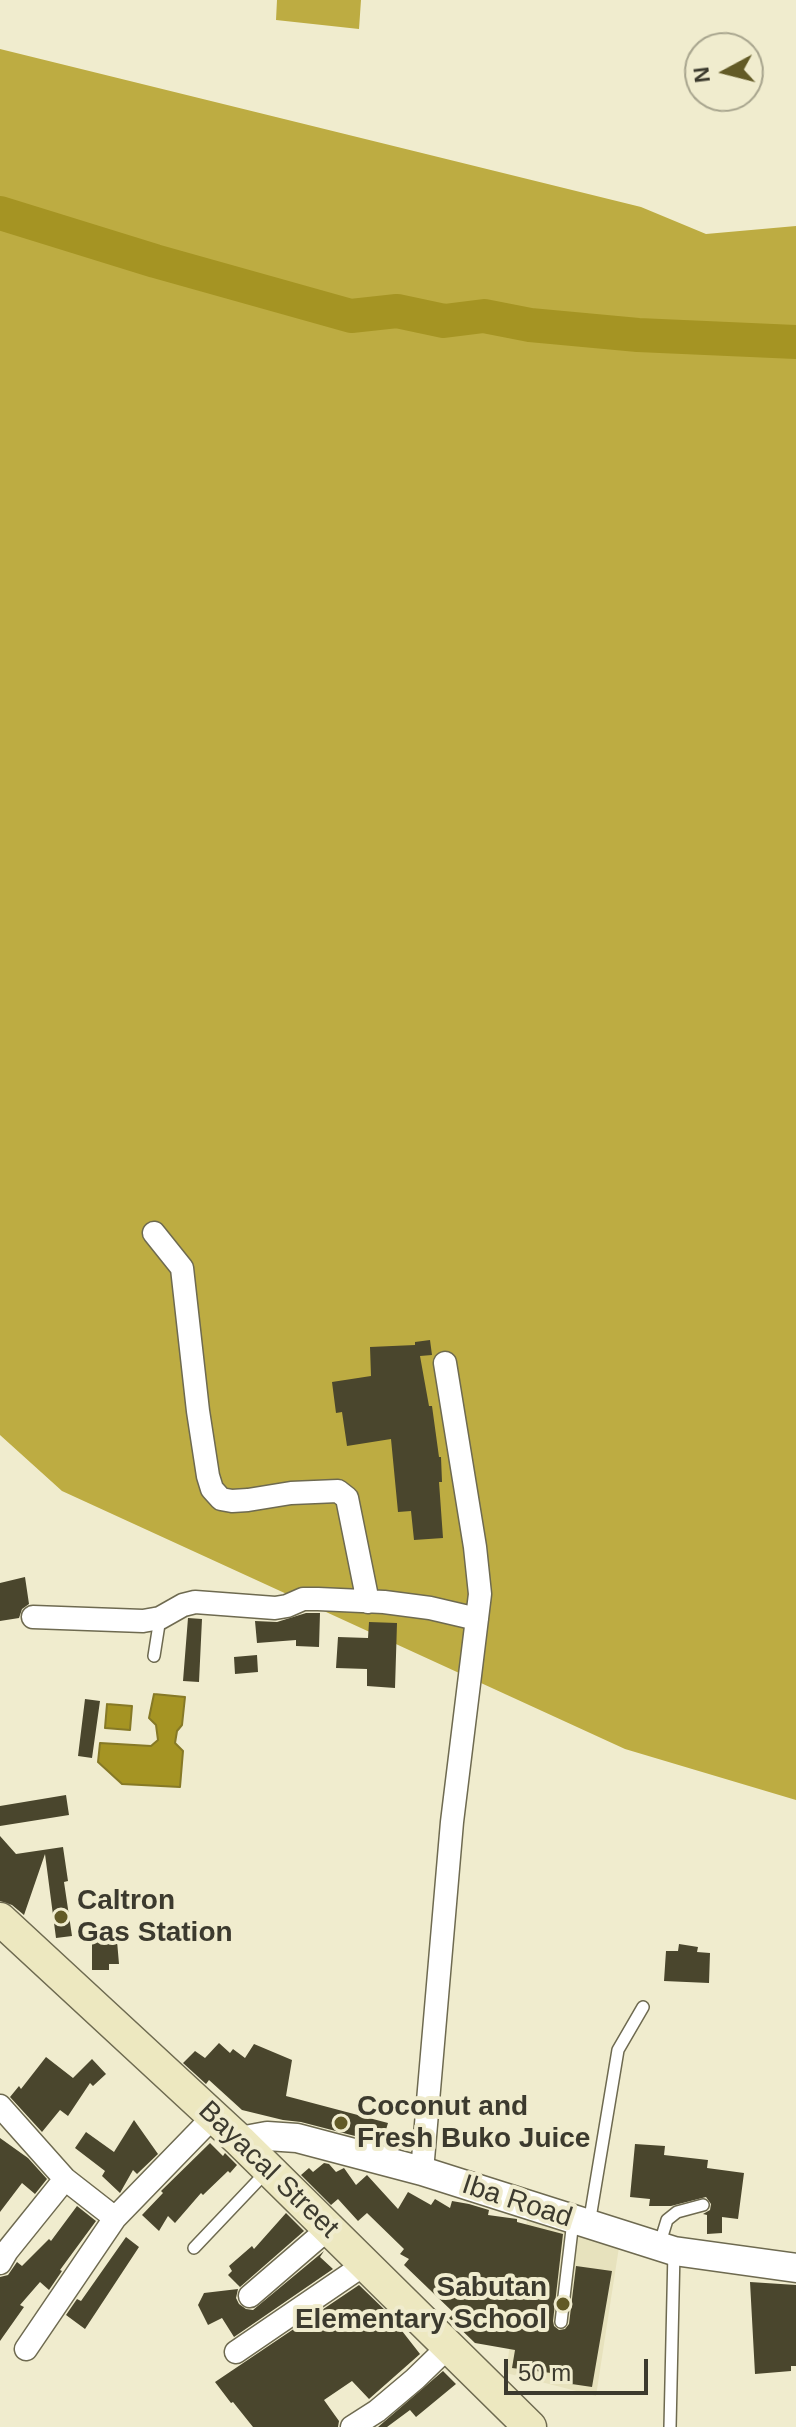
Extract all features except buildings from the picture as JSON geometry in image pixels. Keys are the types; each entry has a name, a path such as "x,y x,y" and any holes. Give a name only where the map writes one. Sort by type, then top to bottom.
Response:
{"main road":[{"name":"Bayacal Street","path":"0,1919 214,2116 530,2427"}],"street":[{"path":"154,1233 182,1268 198,1411 212,1489 221,1499 232,1501 291,1493 338,1491 347,1498 368,1602"},
{"path":"422,2171 452,1822 480,1594 445,1363"},
{"path":"33,1617 143,1621 160,1618 195,1602 260,1608 287,1606 303,1599 430,1608 477,1619"},
{"path":"0,2106 65,2179 115,2218"},
{"path":"26,2349 115,2218 214,2116"},
{"name":"Iba Road","path":"240,2141 267,2136 297,2138 422,2171 666,2248 796,2268"},
{"path":"2,2254 65,2179"},
{"path":"250,2296 329,2228"},
{"path":"236,2352 365,2264"},
{"path":"352,2427 377,2411 449,2346"}],"lane":[{"path":"154,1656 160,1618"},
{"path":"561,2322 618,2050 643,2007"},
{"path":"194,2248 269,2169"},
{"path":"670,2427 667,2220 677,2212 703,2205"}],"shaded area":[{"path":"277,0 361,0 359,29 276,20"},
{"path":"0,49 641,207 706,234 796,226 796,1800 625,1749 62,1491 0,1435"},
{"path":"154,1694 185,1697 182,1725 177,1731 175,1743 183,1751 180,1787 122,1784 98,1762 100,1743 151,1746 158,1740 156,1725 149,1718"},
{"path":"107,1704 132,1706 130,1730 105,1728"},
{"name":"Sabutan Elementary School","path":"528,2213 621,2234 596,2396 506,2373"}],"waterway":[{"path":"0,213 155,261 351,316 397,311 444,321 484,316 530,325 638,335 796,342"}],"place":[{"name":"Caltron Gas Station","path":"61,1917"},
{"name":"Coconut and Fresh Buko Juice","path":"341,2123"},
{"name":"Sabutan Elementary School","path":"563,2304"}]}
